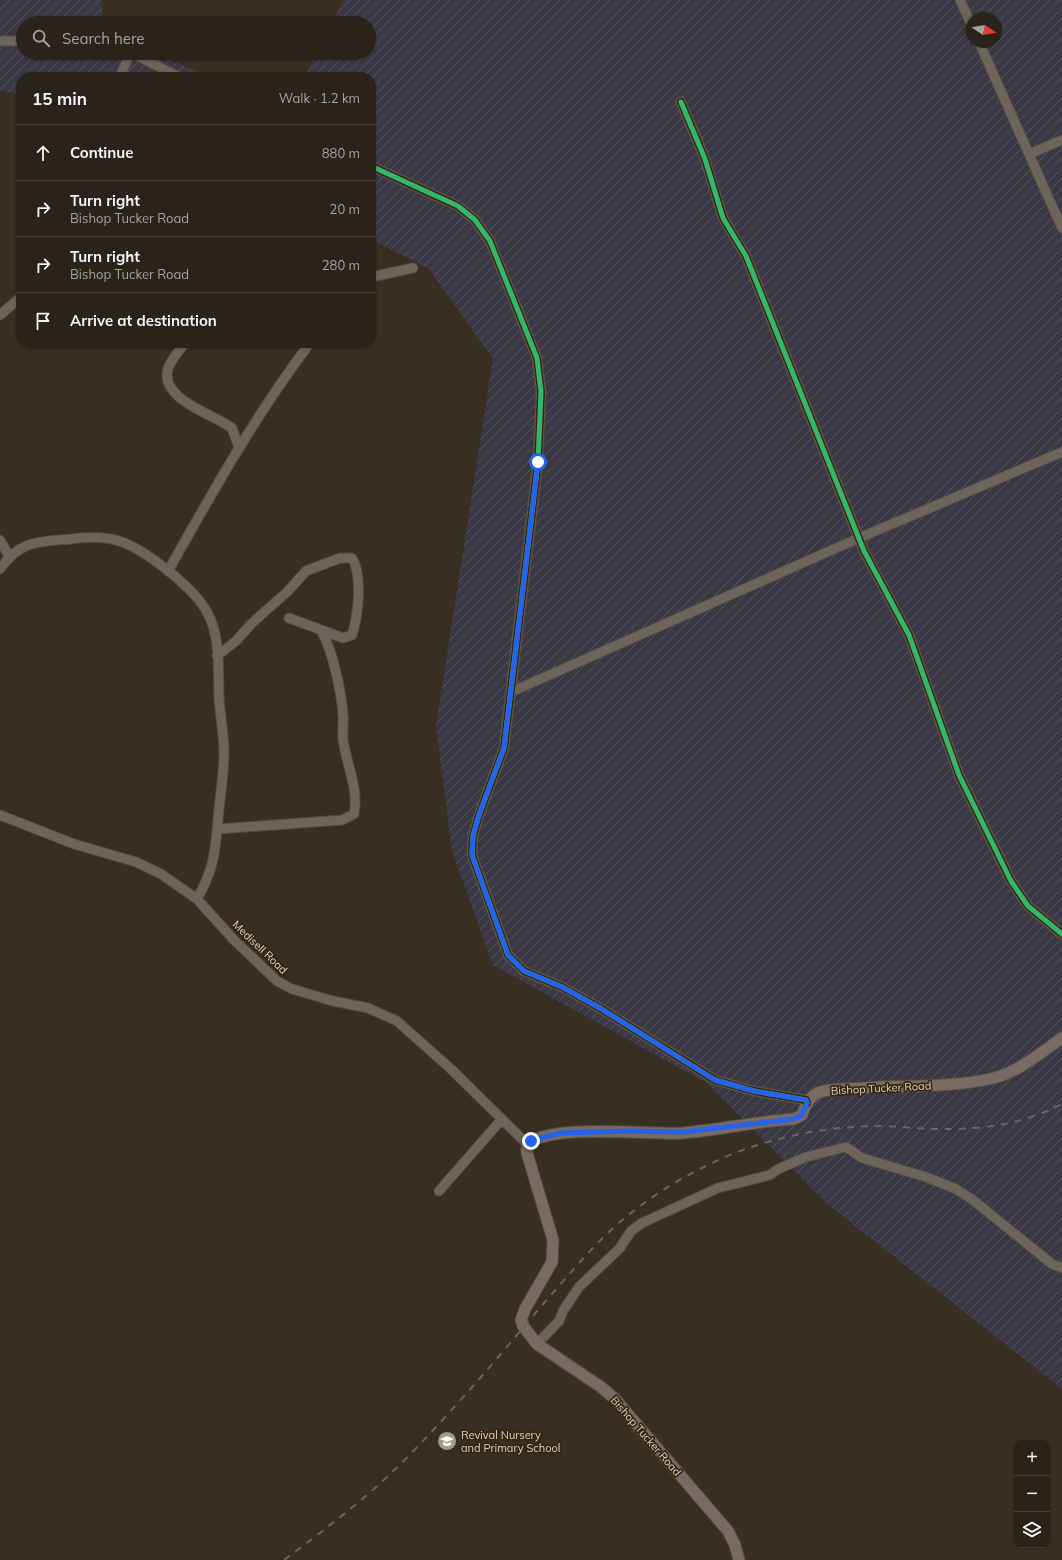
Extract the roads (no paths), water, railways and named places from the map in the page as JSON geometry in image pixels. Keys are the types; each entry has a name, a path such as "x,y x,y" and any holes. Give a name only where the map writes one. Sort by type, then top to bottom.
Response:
{"main road":[{"name":"Bishop Tucker Road","path":"738,1560 735,1545 728,1531 627,1411 601,1387 536,1344 523,1326 521,1320 528,1302 549,1270 554,1256 554,1245 526,1153 527,1144 531,1141 560,1133 628,1131 683,1132 794,1119 802,1115 807,1103 819,1092 893,1086 944,1085 994,1078 1010,1073 1026,1064 1062,1038"}],"street":[{"path":"960,0 966,13"},
{"path":"0,41 16,41"},
{"path":"982,48 1062,228"},
{"path":"122,72 128,60"},
{"path":"145,60 169,72"},
{"path":"681,102 705,159 723,218 746,256 864,551 909,635 958,775 1011,881 1028,906 1062,934"},
{"path":"1029,154 1062,140"},
{"path":"376,168 458,206 475,220 490,241 537,358 541,392 538,462 504,748 479,815 473,836 472,855 508,955 524,971 562,987 600,1008 715,1080 754,1091 798,1098 806,1100 807,1103"},
{"path":"376,276 413,268"},
{"path":"0,315 16,301"},
{"path":"182,348 168,368 168,384 172,391 194,407 232,428 239,448"},
{"path":"168,571 239,448 278,388 306,348"},
{"path":"511,692 859,538 1062,452"},
{"path":"0,569 9,556 22,546 40,542 97,537 119,541 153,560 168,571 192,593 207,612 216,636 220,720 224,750 224,776 213,865 197,899"},
{"path":"0,540 9,556"},
{"path":"217,656 236,641 251,624 287,592 306,571 340,558 352,558 354,562 357,595 357,619 352,635 343,638 322,632 288,618"},
{"path":"218,829 342,820 354,814 355,806 351,770 343,739 343,715 329,645 322,632"},
{"name":"Medisell Road","path":"0,815 74,844 136,862 161,874 197,899 234,940 277,981 292,989 333,1001 368,1008 397,1021 452,1070 527,1144"},
{"path":"439,1191 502,1119"},
{"path":"536,1344 559,1321 563,1310 579,1287 620,1248 631,1231 642,1223 718,1188 770,1175 788,1164 806,1157 846,1147 862,1158 956,1189 973,1200 1052,1264 1062,1268"}],"railway":[{"path":"284,1560 374,1489 395,1469 469,1391 595,1246 624,1219 650,1199 678,1181 708,1165 741,1151 760,1144 800,1134 840,1128 860,1127 887,1126 923,1129 985,1127 1017,1121 1047,1111 1062,1104"}],"place":[{"name":"Revival Nursery and Primary School","path":"447,1441"}]}
